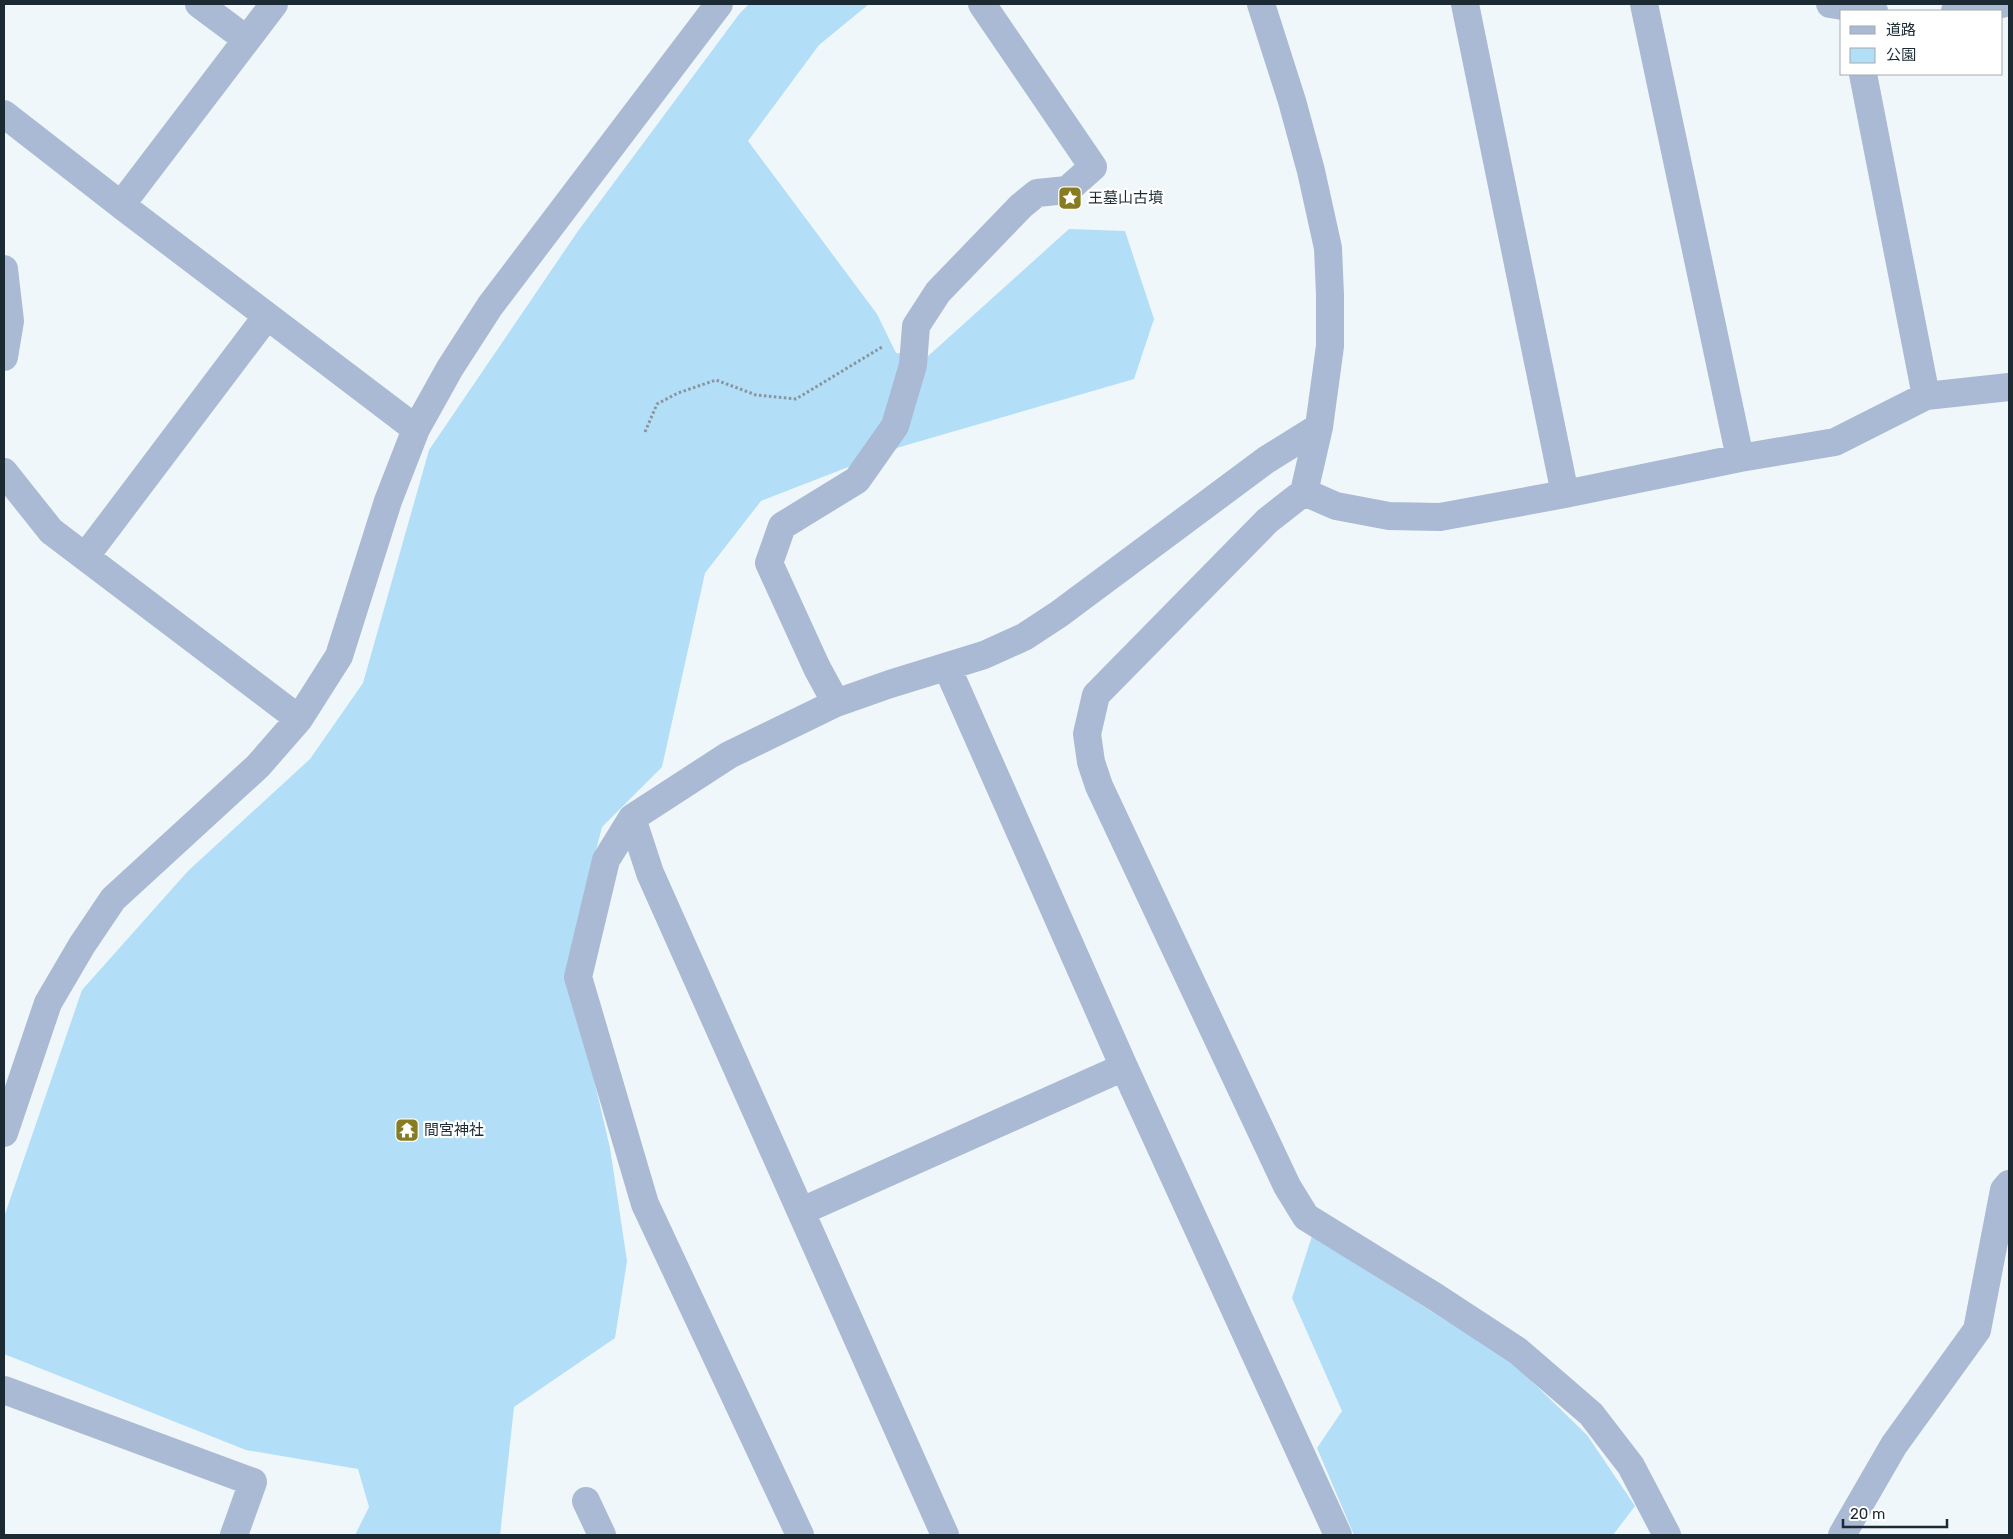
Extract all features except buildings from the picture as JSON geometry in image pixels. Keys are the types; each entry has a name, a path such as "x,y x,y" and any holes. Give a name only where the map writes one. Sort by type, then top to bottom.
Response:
{"street":[{"path":"200,4 246,39"},
{"path":"121,204 274,4"},
{"path":"4,1133 48,1003 82,945 113,899 258,766 299,719 338,656 388,501 416,429 450,368 490,306 719,4"},
{"path":"836,703 817,668 769,563 782,526 857,480 895,426 913,365 916,326 938,292 1021,206 1037,193 1067,190 1093,167 982,4"},
{"path":"1261,4 1292,101 1311,171 1328,248 1330,346 1319,427 1304,492 1268,521 1096,695 1087,734 1091,762 1099,786 1287,1186 1306,1217 1518,1350 1591,1414 1631,1466 1667,1535"},
{"path":"1464,4 1565,494"},
{"path":"1644,4 1740,458"},
{"path":"1962,10 2002,4"},
{"path":"1863,75 1926,396"},
{"path":"4,114 416,429"},
{"path":"4,269 10,321 4,358"},
{"path":"85,557 267,316"},
{"path":"1304,492 1336,506 1389,516 1440,517 1565,494 1740,458 1835,442 1926,396 2009,387"},
{"path":"800,1535 645,1204 578,977 606,860 632,818 729,755 836,703 984,655 1024,638 1266,460 1319,427"},
{"path":"4,472 51,531 299,719"},
{"path":"947,667 1124,1067 1338,1535"},
{"path":"632,818 650,874 945,1535"},
{"path":"802,1212 1124,1067"},
{"path":"1842,1535 1894,1445 1977,1330 2004,1190 2009,1184"},
{"path":"4,1390 253,1482 234,1535"},
{"path":"586,1501 602,1535"}],"path":[{"path":"645,432 656,404 678,393 716,380 756,395 796,399 916,326"}],"green space":[{"path":"749,4 869,4 819,45 748,141 877,314 896,353 927,357 1069,229 1125,231 1154,319 1134,379 900,447 761,501 705,573 662,767 602,827 567,964 610,1148 627,1261 615,1338 514,1407 500,1535 355,1535 369,1507 358,1469 246,1450 4,1354 4,1217 82,990 188,871 310,759 363,683 429,450 578,231 740,13"},
{"path":"1312,1236 1512,1362 1587,1435 1635,1506 1613,1535 1354,1535 1317,1448 1342,1411 1292,1298"}],"place":[{"name":"王墓山古墳","path":"1070,198"},
{"name":"間宮神社","path":"407,1130"}]}
